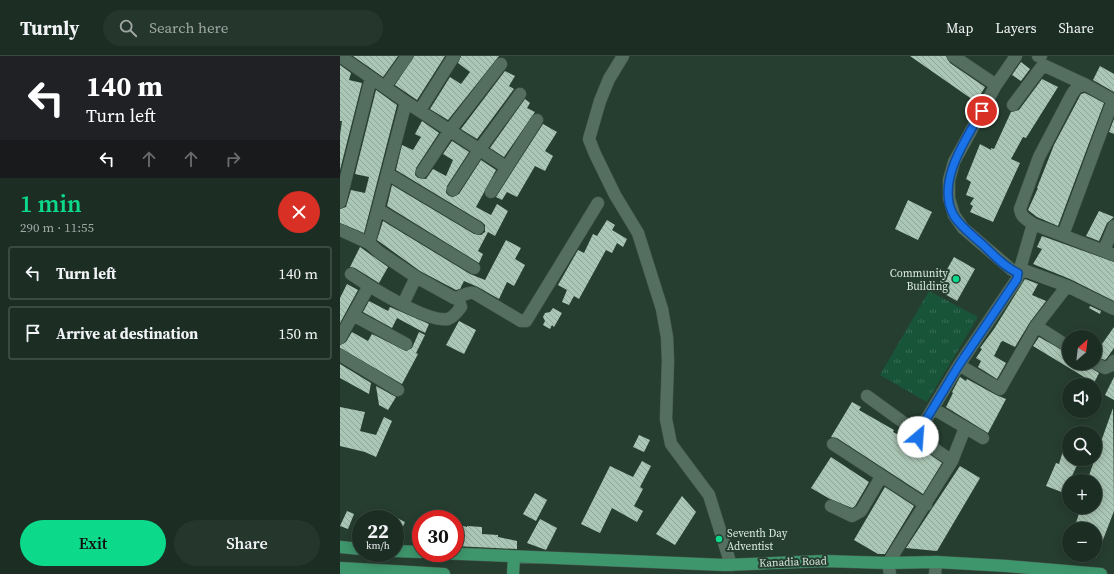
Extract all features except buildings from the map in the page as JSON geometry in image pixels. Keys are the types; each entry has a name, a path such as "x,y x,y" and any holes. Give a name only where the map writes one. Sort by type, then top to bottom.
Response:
{"main road":[{"path":"340,547 352,548"},
{"name":"Kanadia Road","path":"464,554 731,565 824,561 889,568 936,568 1101,574"},
{"path":"513,574 514,557"},
{"path":"340,568 444,574"}],"street":[{"path":"340,56 356,60 371,78 506,167"},
{"path":"385,87 407,56"},
{"path":"420,110 454,56"},
{"path":"623,56 609,79 600,101 589,139 615,195 638,233 662,309 667,337 668,361 666,419 671,444 709,495 731,565"},
{"path":"953,56 996,85"},
{"path":"1016,56 996,85 954,162 949,180 949,198 954,214 963,228 1006,266 1018,273 1026,271 1067,286 1114,309"},
{"path":"422,172 450,130 501,64"},
{"path":"1013,105 1043,65 1086,85 1113,100 1063,235"},
{"path":"340,202 371,78"},
{"path":"1086,85 1077,88 1072,94 1039,157 1020,209 1023,218 1033,224 1109,252 1114,226"},
{"path":"454,190 479,150 520,94"},
{"path":"369,243 379,210 406,102"},
{"path":"491,192 537,120"},
{"path":"388,174 478,228"},
{"path":"458,298 467,293 474,293 521,321 526,321 598,203"},
{"path":"379,210 474,268"},
{"path":"918,433 934,409 959,365 1017,279 1033,224"},
{"path":"340,230 369,243 379,252 416,277 458,298 461,307 455,315 447,319 427,316 369,286 351,274"},
{"path":"403,304 416,277"},
{"path":"340,338 369,286"},
{"path":"959,365 1000,389 1036,326 1067,286"},
{"path":"353,315 406,344"},
{"path":"1036,326 1062,342"},
{"path":"340,355 398,390"},
{"path":"1102,366 1105,368 1112,365 1114,361"},
{"path":"867,396 918,433 920,439 952,461"},
{"path":"934,409 983,438"},
{"path":"889,568 952,461 965,428"},
{"path":"833,444 926,505"},
{"path":"831,506 852,516 857,514 861,511 881,476"}],"green space":[{"path":"929,291 978,317 927,402 880,375"}],"place":[{"name":"Community Building","path":"956,279"},
{"name":"Seventh Day Adventist","path":"719,539"}],"route":[{"path":"918,437 918,433 934,409 959,365 1017,279 1018,273 1006,266 963,228 954,214 949,198 949,180 954,162 982,111"}]}
